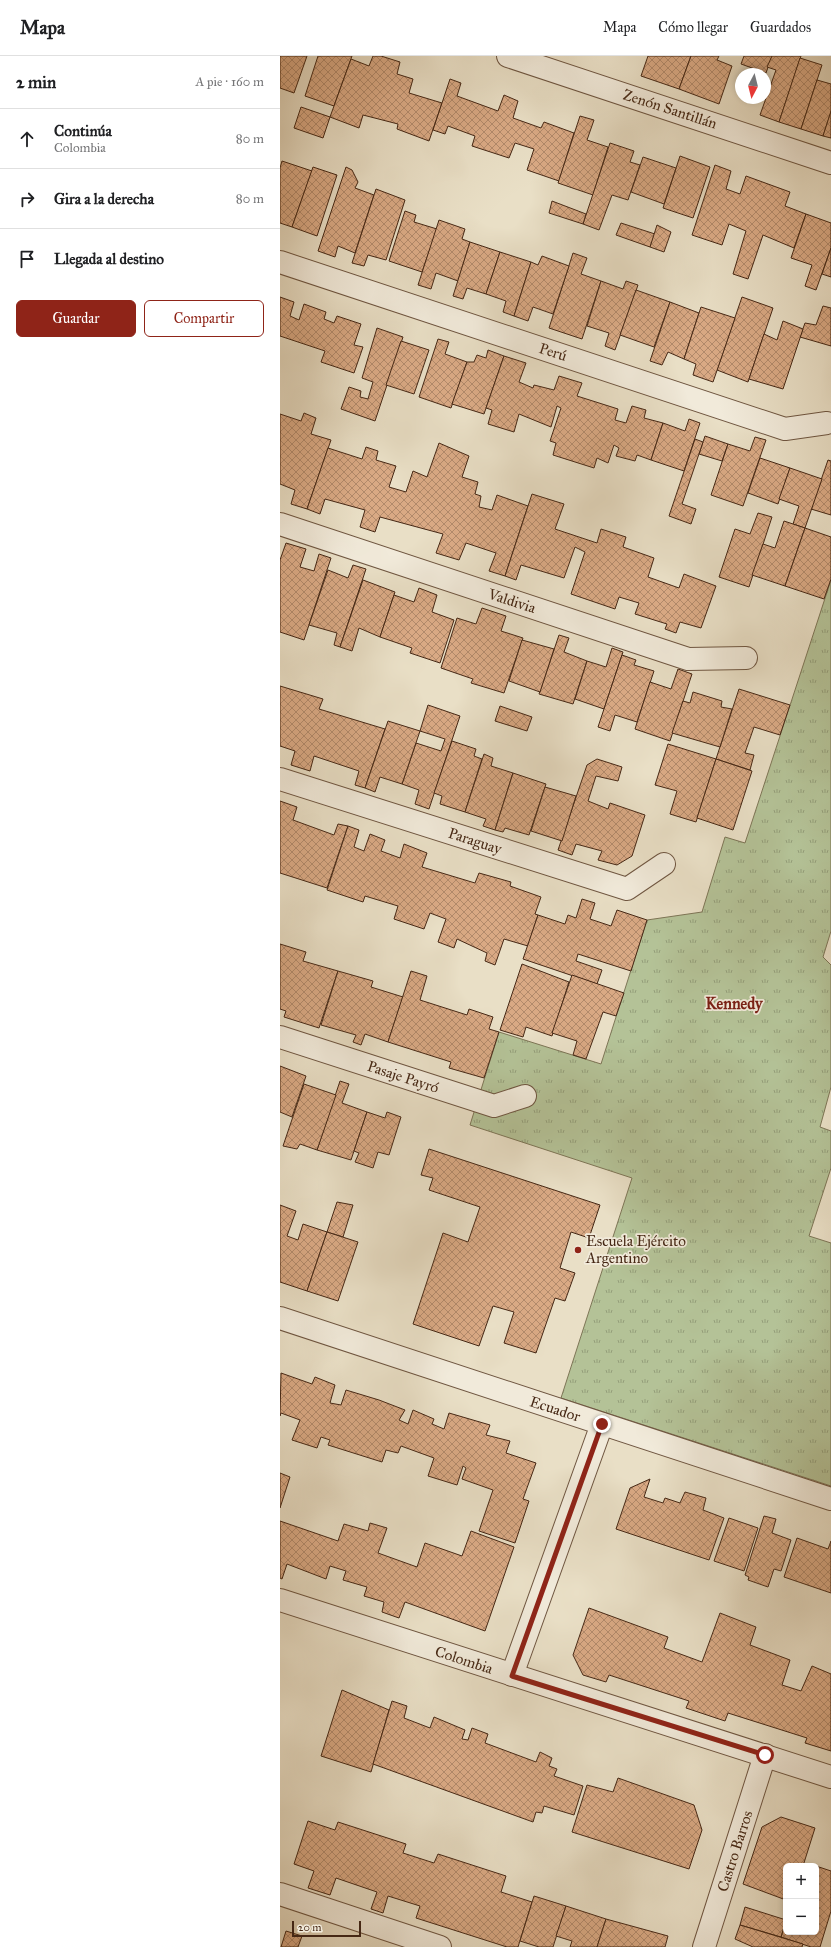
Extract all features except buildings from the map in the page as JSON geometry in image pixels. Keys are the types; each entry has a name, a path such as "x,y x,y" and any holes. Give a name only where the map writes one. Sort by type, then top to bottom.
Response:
{"street":[{"name":"Zenón Santillán","path":"508,56 831,163"},
{"name":"Perú","path":"280,262 785,430 827,423"},
{"name":"Valdivia","path":"280,524 688,659 746,658"},
{"name":"Paraguay","path":"280,779 628,889 664,864"},
{"name":"Pasaje Payró","path":"280,1037 494,1106 525,1096"},
{"name":"Ecuador","path":"280,1318 831,1499"},
{"path":"512,1676 602,1424"},
{"name":"Colombia","path":"280,1600 512,1676 831,1777"},
{"name":"Castro Barros","path":"704,1947 765,1755"},
{"path":"280,1894 440,1947"}],"green space":[{"path":"831,580 831,931 823,957 831,965 831,1087 820,1127 831,1131 831,1168 809,1236 831,1243 831,1486 561,1398 632,1178 470,1125 499,1032 601,1064 647,920 702,912 725,837 745,843"}],"place":[{"name":"Escuela Ejército Argentino","path":"578,1250"}],"district":[{"name":"Kennedy","path":"734,1003"}],"route":[{"path":"602,1424 512,1676 765,1755"}]}
